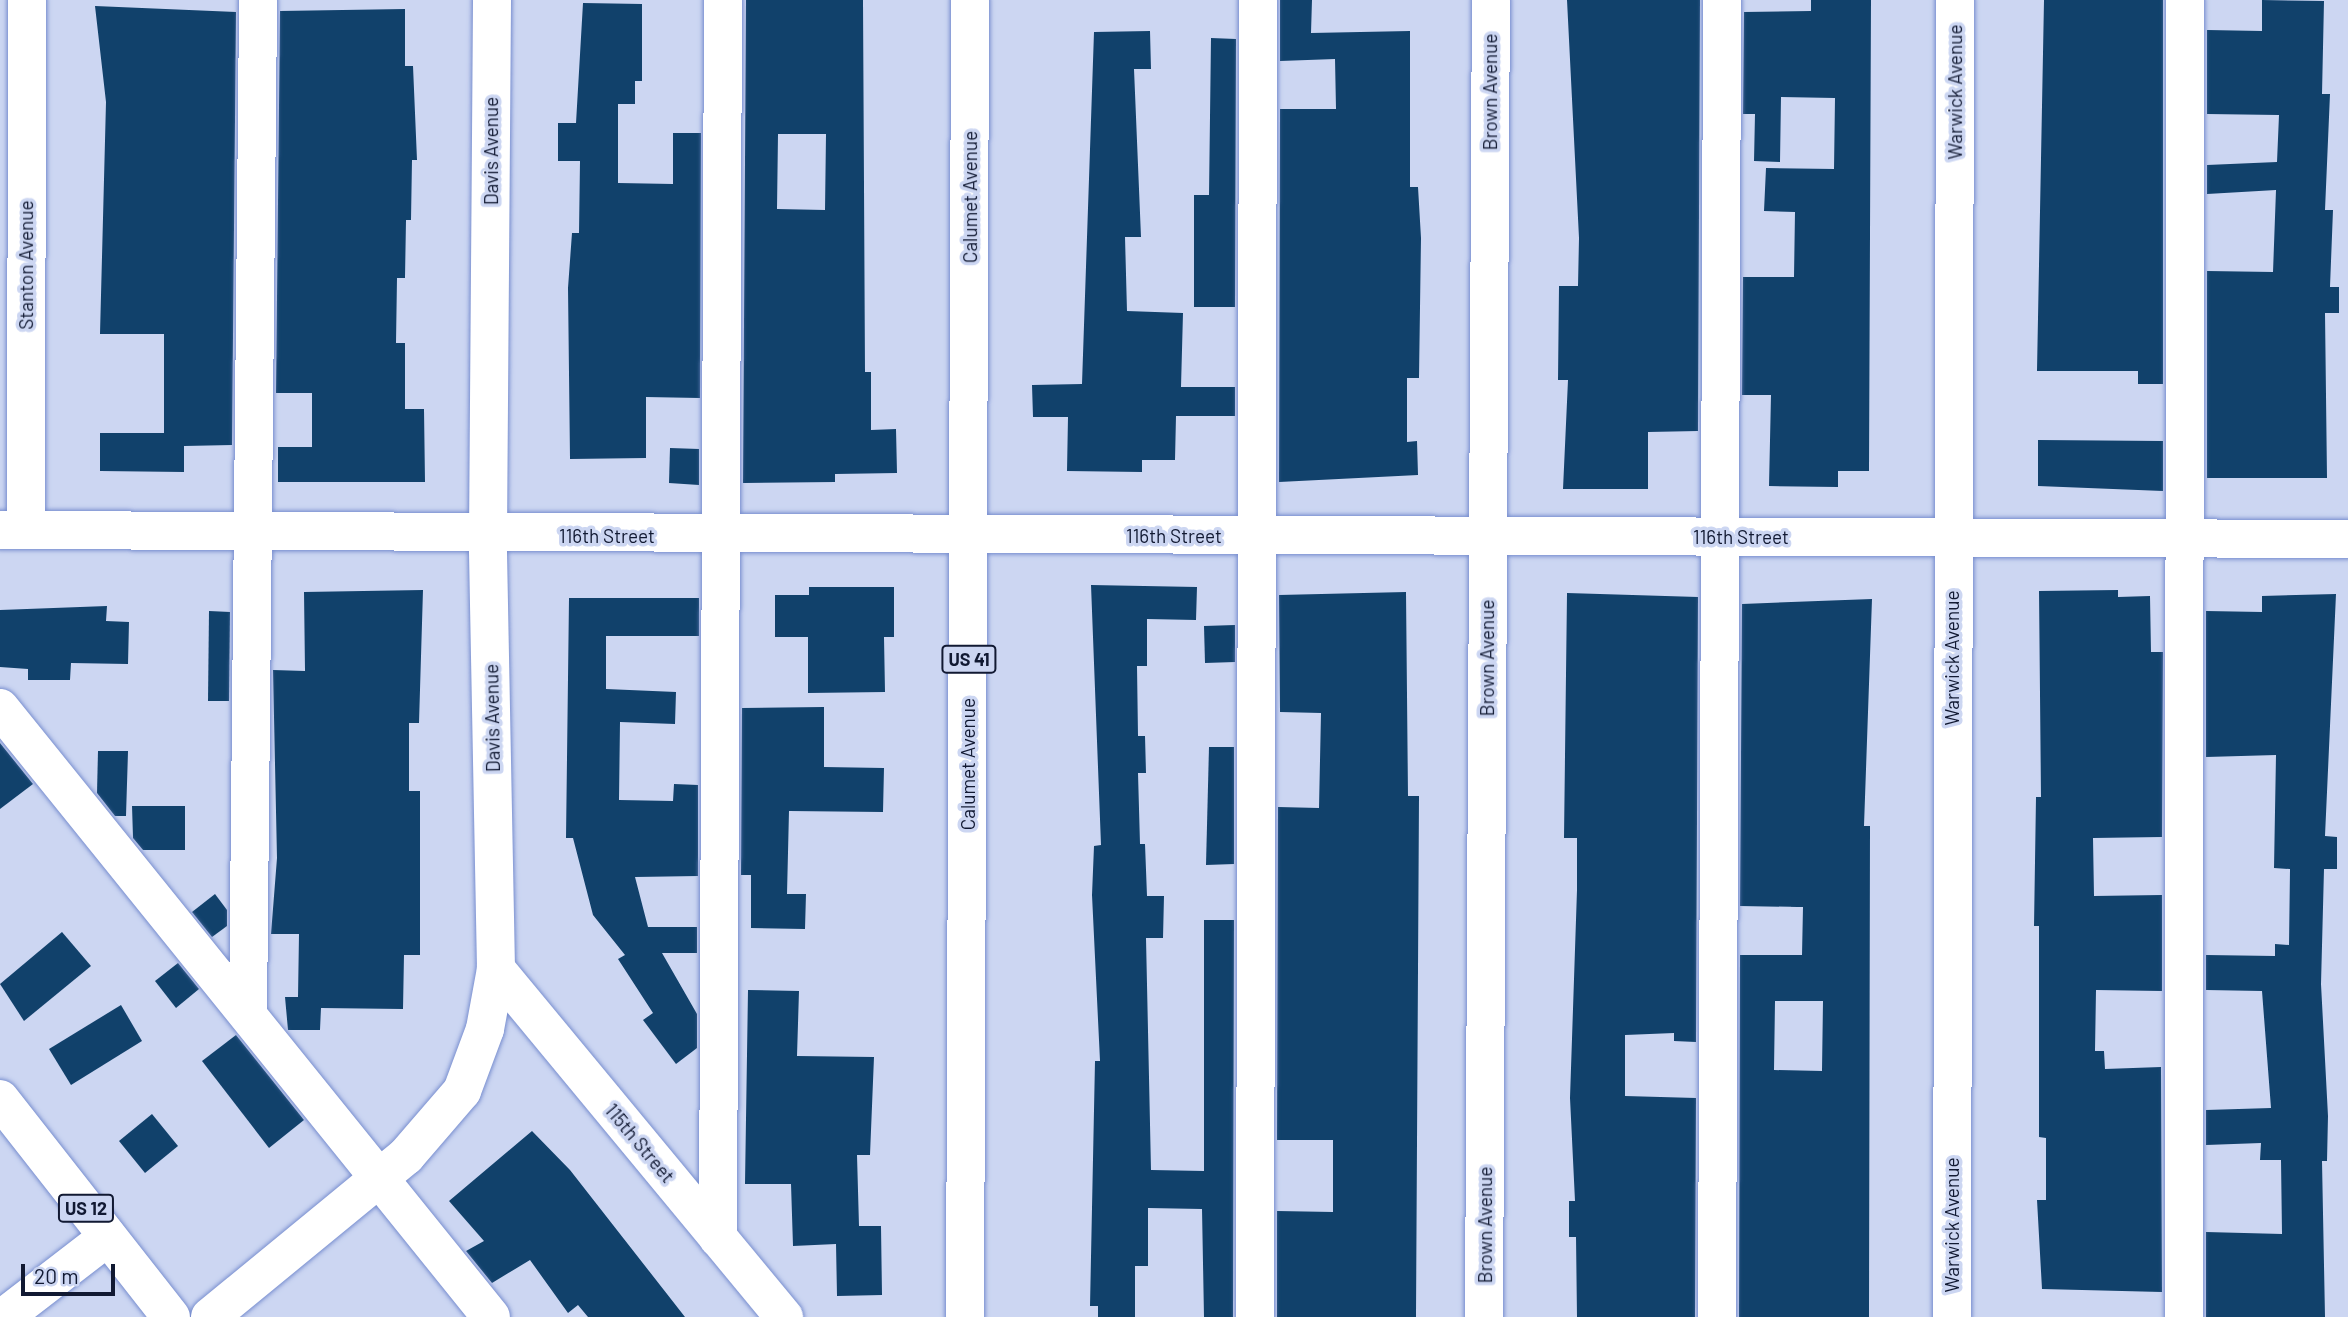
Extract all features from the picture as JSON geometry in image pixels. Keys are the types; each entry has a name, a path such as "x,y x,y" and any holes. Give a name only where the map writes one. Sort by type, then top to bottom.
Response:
{"street":[{"name":"Stanton Avenue","path":"13,530 27,0"},
{"path":"248,1014 257,533 258,0"},
{"name":"Davis Avenue","path":"210,1317 380,1178 461,1091 485,1029 496,969 488,536 492,0"},
{"path":"718,1238 723,0"},
{"name":"Calumet Avenue","path":"965,1317 970,0"},
{"path":"1255,1317 1258,0"},
{"name":"Brown Avenue","path":"1484,1317 1491,0"},
{"path":"1717,1317 1722,0"},
{"name":"Warwick Avenue","path":"1952,1317 1955,0"},
{"path":"2183,1317 2185,0"},
{"name":"116th Street","path":"13,530 488,536 2348,538"},
{"path":"0,708 491,1317"},
{"name":"115th Street","path":"496,969 784,1317"},
{"name":"US 12","path":"0,1099 171,1317"},
{"path":"4,1317 108,1237"}],"building":[{"path":"746,0 863,0 865,372 871,372 871,430 896,429 897,473 835,474 835,482 743,483","holes":["778,134 826,134 825,210 777,209"]},
{"path":"1280,0 1312,0 1311,33 1410,31 1410,187 1418,187 1421,238 1419,378 1407,378 1407,442 1417,441 1418,475 1279,482 1280,109 1336,109 1335,59 1280,61"},
{"path":"1567,0 1700,0 1698,431 1648,432 1648,489 1563,489 1568,380 1558,380 1559,286 1578,286 1579,238"},
{"path":"1811,0 1871,0 1869,471 1838,471 1838,487 1769,486 1771,395 1742,395 1743,277 1794,277 1795,212 1764,211 1766,168 1834,169 1835,98 1781,97 1780,162 1754,161 1755,114 1743,114 1744,12 1811,11"},
{"path":"2044,0 2163,0 2163,384 2138,384 2138,371 2037,371"},
{"path":"2262,0 2324,1 2322,94 2330,94 2325,210 2333,210 2330,287 2339,287 2339,313 2325,313 2327,478 2207,478 2207,271 2273,272 2276,190 2207,194 2207,165 2277,162 2279,115 2207,114 2207,30 2262,31"},
{"path":"583,3 642,4 642,81 635,81 635,104 618,104 618,183 673,184 673,133 701,133 700,398 646,397 646,458 570,459 568,288 572,233 579,233 580,161 558,161 558,123 576,123"},
{"path":"95,6 236,12 232,445 184,446 184,472 100,471 100,433 164,433 164,334 100,334 106,102"},
{"path":"405,9 405,66 413,66 417,160 412,160 411,220 406,220 405,278 397,278 396,343 405,343 405,409 424,409 425,482 278,482 278,447 312,447 312,393 276,393 280,11"},
{"path":"1150,31 1151,69 1134,69 1141,237 1125,237 1127,311 1183,313 1181,387 1235,387 1235,416 1176,416 1175,460 1142,460 1142,472 1067,471 1068,417 1033,417 1032,385 1082,384 1094,32"},
{"path":"1211,38 1236,39 1235,307 1194,307 1194,195 1209,195"},
{"path":"2038,440 2163,441 2163,491 2038,486"},
{"path":"670,448 699,449 699,485 669,483"},
{"path":"1091,585 1197,587 1196,620 1147,619 1147,666 1137,666 1138,736 1145,736 1146,773 1138,773 1140,844 1145,844 1147,896 1164,896 1163,938 1146,938 1151,1170 1204,1171 1204,920 1234,920 1233,1317 1204,1317 1202,1209 1148,1208 1148,1266 1135,1266 1135,1317 1098,1317 1098,1306 1090,1306 1095,1061 1100,1061 1092,895 1094,846 1101,845"},
{"path":"809,587 894,587 894,637 884,637 885,692 808,693 808,637 775,637 775,595 809,595"},
{"path":"423,590 419,723 409,723 409,791 420,791 420,955 404,955 403,1009 321,1008 320,1030 288,1030 285,997 298,997 299,934 271,934 277,858 273,670 305,671 304,592"},
{"path":"2118,590 2118,597 2150,596 2151,652 2163,652 2162,837 2093,838 2094,896 2162,895 2162,991 2096,990 2095,1051 2104,1051 2105,1069 2161,1067 2162,1292 2042,1289 2037,1200 2046,1200 2046,1138 2039,1137 2039,926 2034,926 2036,797 2041,797 2039,591"},
{"path":"1406,592 1408,796 1419,796 1416,1317 1277,1317 1277,1211 1333,1212 1333,1140 1277,1140 1278,807 1319,808 1321,713 1280,712 1279,595"},
{"path":"1567,593 1698,597 1696,1042 1674,1041 1674,1033 1625,1035 1625,1096 1696,1098 1695,1317 1577,1317 1576,1237 1569,1237 1569,1201 1575,1201 1570,1098 1577,838 1564,838"},
{"path":"2336,594 2325,836 2337,837 2337,869 2324,869 2321,984 2328,1116 2327,1161 2322,1161 2325,1317 2206,1317 2206,1232 2282,1234 2281,1160 2260,1160 2261,1143 2206,1145 2206,1110 2271,1108 2262,991 2206,990 2206,955 2275,956 2275,944 2289,945 2290,869 2274,868 2276,755 2206,757 2206,611 2262,612 2262,596"},
{"path":"569,598 699,598 699,636 606,636 606,689 676,692 675,724 620,722 619,800 673,801 674,784 698,785 698,876 635,877 648,927 697,927 697,953 662,953 697,1014 697,1048 676,1064 643,1020 653,1013 618,959 625,955 593,915 573,838 566,838"},
{"path":"1872,599 1864,826 1870,826 1869,1317 1739,1317 1740,955 1802,955 1803,907 1740,906 1742,604","holes":["1775,1001 1823,1001 1822,1071 1774,1070"]},
{"path":"107,606 106,621 129,622 128,664 71,663 70,680 28,680 28,669 0,667 0,610"},
{"path":"209,611 230,612 229,701 208,701"},
{"path":"1235,625 1235,662 1205,663 1204,626"},
{"path":"824,707 824,767 884,768 883,812 789,811 787,894 806,894 805,929 751,928 751,875 741,875 742,708"},
{"path":"0,743 33,784 0,809"},
{"path":"1209,747 1234,747 1234,864 1206,865"},
{"path":"98,751 128,751 126,816 115,816 97,793"},
{"path":"132,806 185,806 185,850 143,850 133,838"},
{"path":"215,894 227,910 227,926 212,937 192,912"},
{"path":"62,932 91,966 24,1021 0,984"},
{"path":"178,963 199,989 176,1008 155,981"},
{"path":"748,990 799,991 797,1056 874,1057 870,1155 857,1155 859,1226 881,1226 882,1295 837,1296 836,1244 793,1246 791,1184 745,1184"},
{"path":"121,1005 142,1041 71,1085 49,1049"},
{"path":"236,1035 304,1120 269,1148 202,1061"},
{"path":"152,1114 178,1146 145,1173 119,1141"},
{"path":"532,1131 570,1170 685,1317 588,1317 578,1305 568,1313 530,1260 492,1283 466,1251 484,1241 449,1201"}]}
